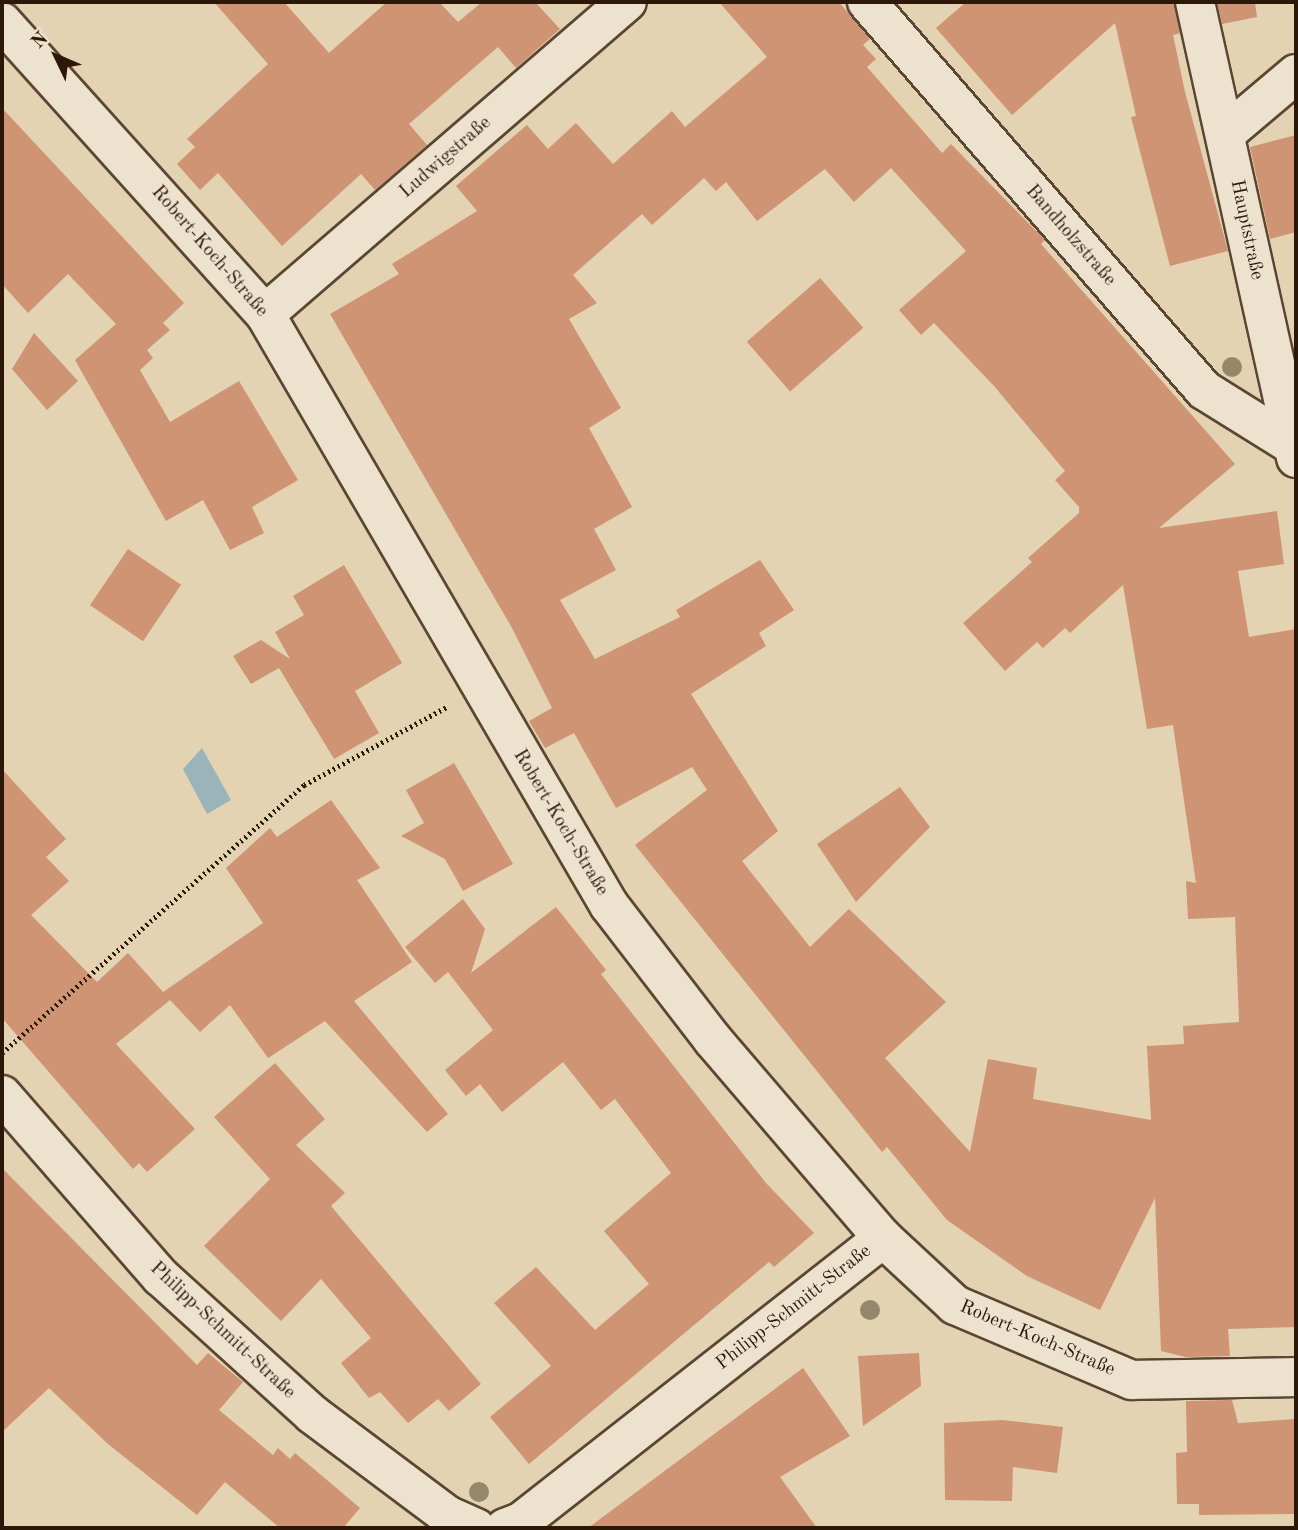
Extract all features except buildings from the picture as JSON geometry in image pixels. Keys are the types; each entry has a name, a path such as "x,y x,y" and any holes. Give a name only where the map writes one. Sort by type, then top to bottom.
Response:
{"street":[{"name":"Ludwigstraße","path":"265,314 627,2"},
{"name":"Bandholzstraße","path":"867,2 1203,390 1295,452"},
{"name":"Hauptstraße","path":"1195,2 1295,452"},
{"name":"Robert-Koch-Straße","path":"2,22 265,314 480,689 609,905 713,1040 883,1238 955,1305 1132,1380 1296,1377"},
{"path":"1226,134 1296,74"},
{"name":"Philipp-Schmitt-Straße","path":"2,1096 181,1296 312,1414 447,1515 476,1528"},
{"name":"Philipp-Schmitt-Straße","path":"505,1528 521,1522 883,1238"}],"path":[{"path":"2,1053 304,785 480,689"}],"water":[{"path":"202,748 231,800 207,814 183,769"}]}
